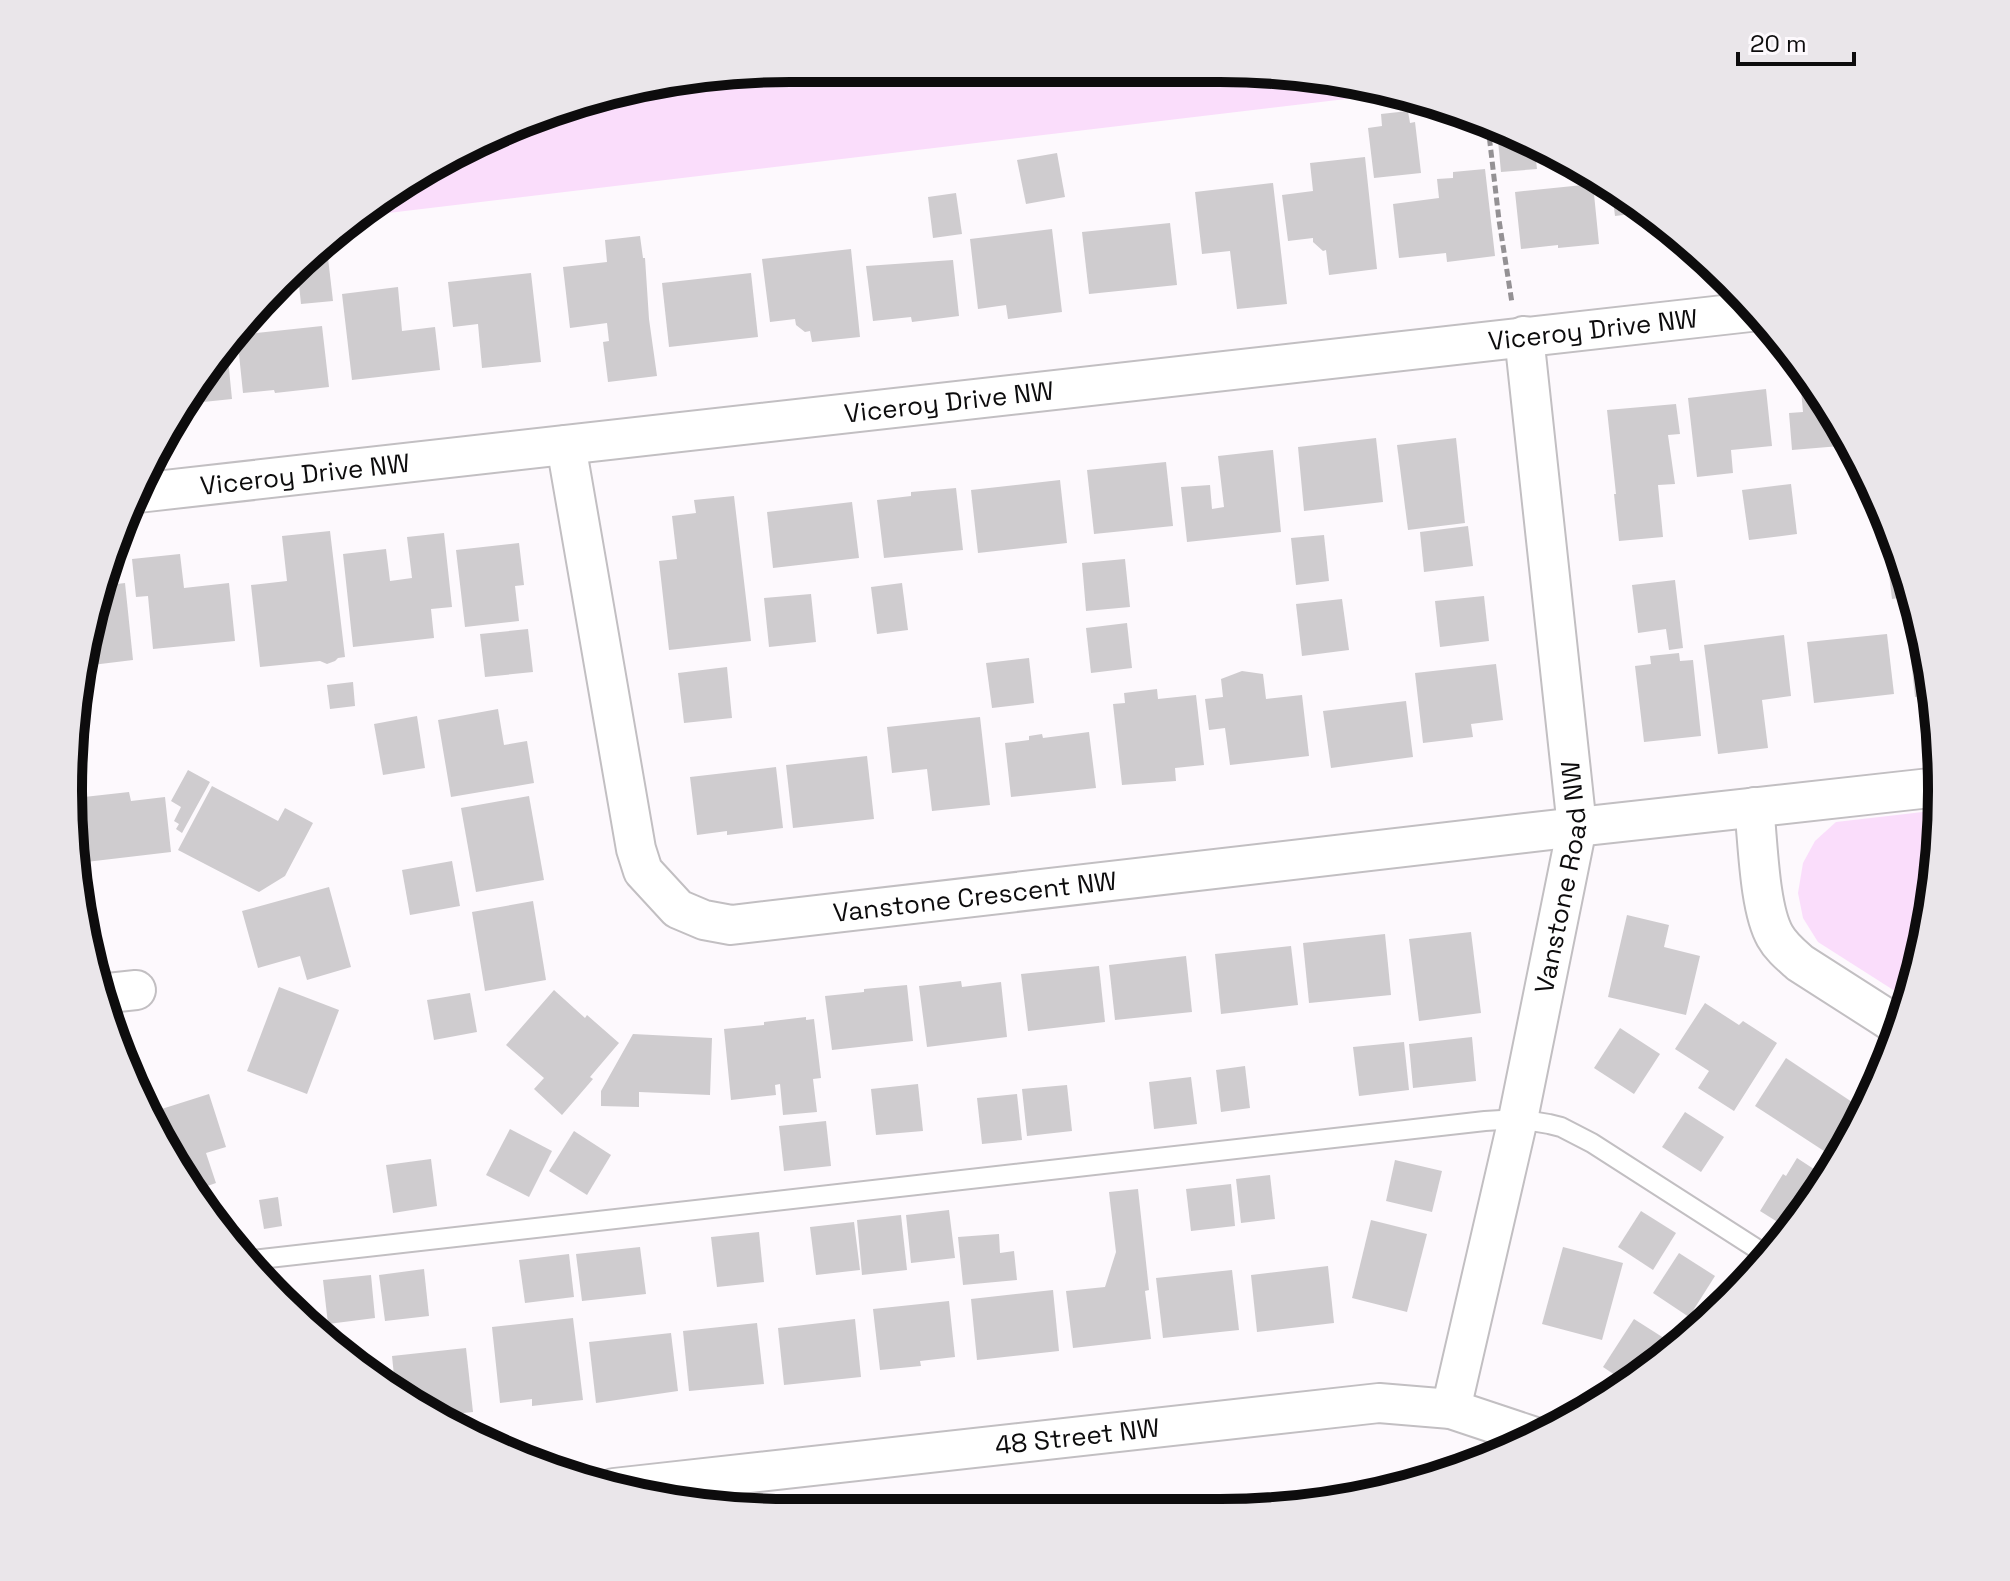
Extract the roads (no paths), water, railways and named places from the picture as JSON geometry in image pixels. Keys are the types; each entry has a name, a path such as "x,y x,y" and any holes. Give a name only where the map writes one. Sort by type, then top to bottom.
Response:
{"street":[{"name":"Viceroy Drive NW","path":"148,492 1742,313"},
{"name":"Vanstone Road NW","path":"1451,1409 1518,1119 1577,827 1518,337"},
{"name":"Vanstone Crescent NW","path":"566,445 636,849 643,871 655,887 678,909 704,920 731,925 1928,788"},
{"path":"1754,807 1765,902 1775,935 1800,963 1889,1020"},
{"name":"48 Street NW","path":"648,1484 1379,1403 1451,1409 1520,1432"}],"lane":[{"path":"259,1259 1518,1119 1561,1127 1592,1143 1759,1250"}]}
